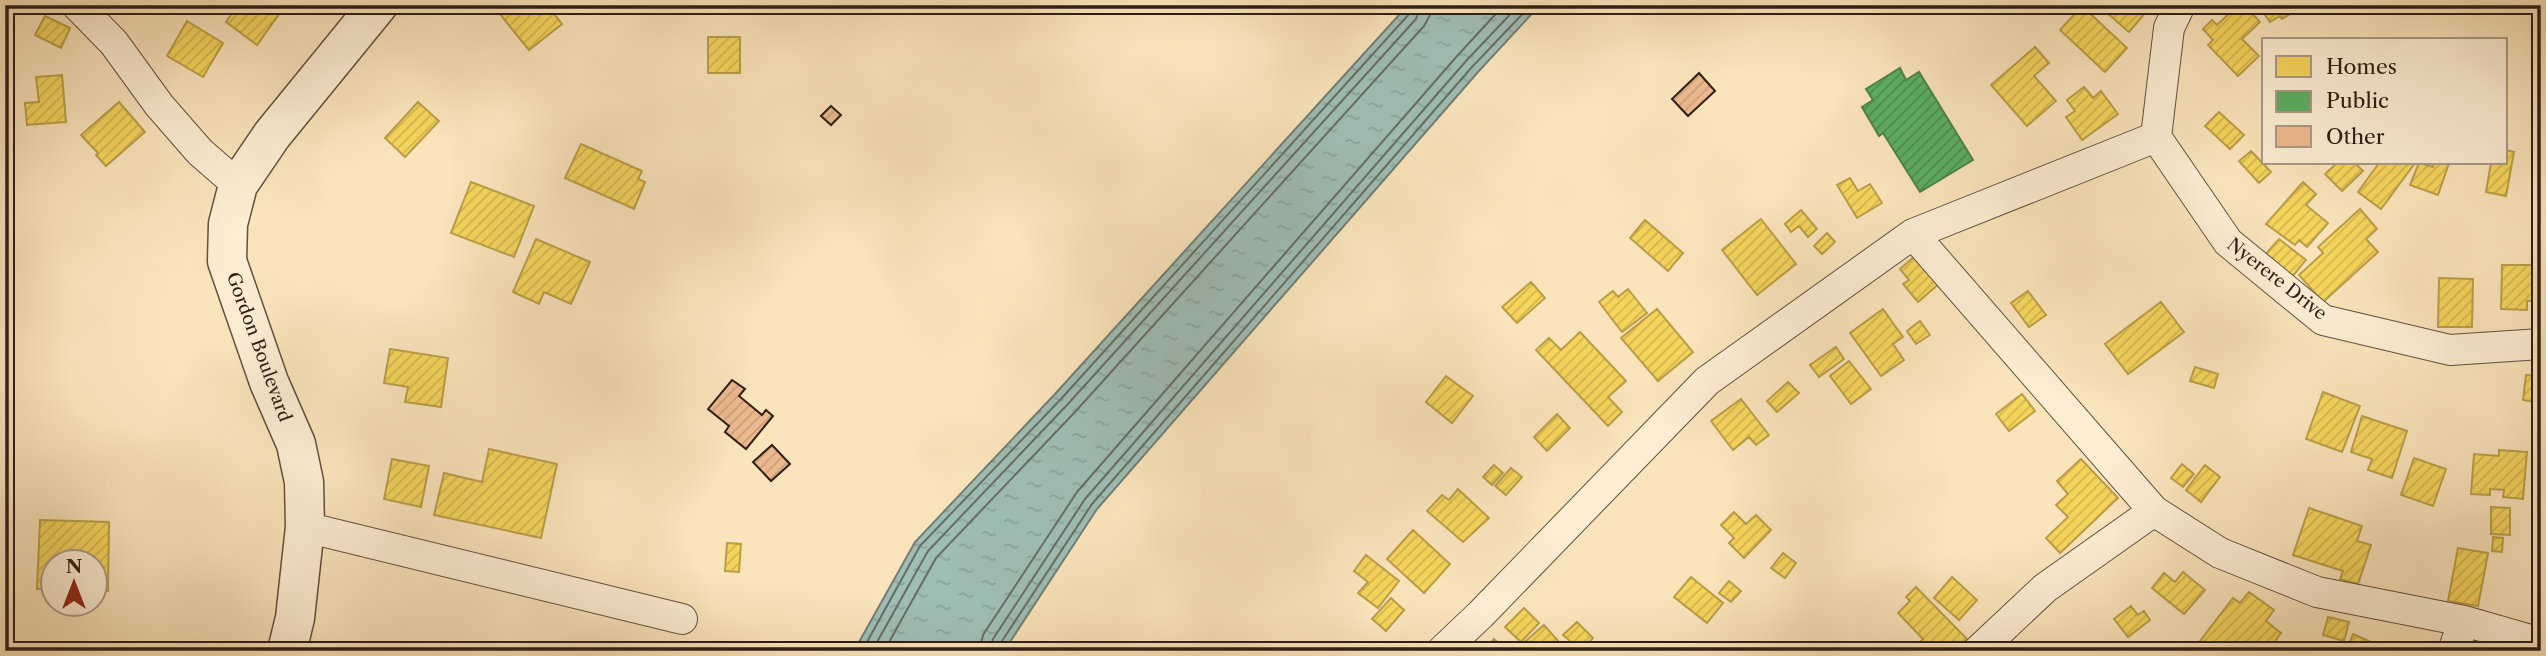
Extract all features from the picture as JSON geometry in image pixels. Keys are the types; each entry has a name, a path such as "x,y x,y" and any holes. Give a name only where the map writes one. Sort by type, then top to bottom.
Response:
{"street":[{"path":"77,5 114,43 159,105 200,152 238,185"},
{"name":"Gordon Boulevard","path":"287,651 295,618 305,527 304,482 296,444 269,382 227,261 228,224 238,185 272,135 378,5"},
{"path":"1442,651 1707,380 1913,234 2156,137 2169,28 2180,5"},
{"name":"Nyerere Drive","path":"2156,137 2228,242 2323,320 2450,350 2541,344"},
{"path":"1913,234 2154,511 2220,553 2317,592 2464,621 2541,643"},
{"path":"1983,649 2045,587 2154,511"},
{"path":"305,527 682,619"},
{"path":"2453,651 2464,621"}],"water":[{"path":"1408,5 1540,5 1478,72 1097,509 1004,651 854,651 915,542 1055,394"}],"building: Homes":[{"path":"238,5 248,12 253,5 285,6 257,45 226,22"},
{"path":"509,5 547,5 562,24 529,50 499,13"},
{"path":"2098,5 2152,5 2129,32"},
{"path":"2238,5 2244,5 2260,22 2242,39 2259,56 2238,76 2208,45 2213,40 2203,29 2212,20 2217,25"},
{"path":"2274,5 2305,5 2282,19 2280,16 2270,22 2263,12"},
{"path":"2082,6 2127,48 2105,72 2060,30"},
{"path":"45,16 70,28 61,48 35,35"},
{"path":"187,21 223,43 203,77 167,56"},
{"path":"708,37 740,37 740,73 708,73"},
{"path":"2035,47 2049,63 2034,76 2056,101 2027,126 1991,85"},
{"path":"62,75 66,122 27,125 25,103 39,102 36,77"},
{"path":"2084,87 2093,98 2101,91 2118,114 2082,140 2066,117 2075,111 2067,100"},
{"path":"119,102 145,132 106,166 81,135"},
{"path":"418,102 439,121 405,157 385,138"},
{"path":"2219,112 2244,135 2230,149 2205,126"},
{"path":"581,144 642,171 638,179 645,182 634,209 565,178"},
{"path":"2508,150 2514,152 2506,196 2486,192 2491,164 2508,164"},
{"path":"2251,151 2271,172 2259,183 2239,161"},
{"path":"2535,154 2541,154 2541,212 2532,212"},
{"path":"2336,164 2356,164 2363,171 2342,191 2325,174"},
{"path":"2378,164 2414,164 2381,209 2358,192"},
{"path":"2419,164 2433,167 2434,164 2449,164 2438,195 2410,185"},
{"path":"1850,178 1858,191 1870,184 1882,203 1857,218 1837,185"},
{"path":"471,182 534,206 514,257 451,233"},
{"path":"2303,182 2316,194 2306,205 2328,223 2307,247 2299,240 2295,245 2266,224"},
{"path":"2360,209 2377,229 2366,239 2378,252 2323,302 2299,275 2323,253 2318,247"},
{"path":"1801,210 1817,229 1808,237 1799,226 1791,232 1785,224"},
{"path":"1761,219 1796,264 1757,295 1722,250"},
{"path":"1645,220 1683,253 1668,271 1630,238"},
{"path":"1827,233 1835,242 1822,254 1814,246"},
{"path":"536,239 590,262 571,304 544,292 539,304 513,292"},
{"path":"2279,239 2306,260 2292,277 2265,255"},
{"path":"1916,255 1940,283 1918,302 1903,284 1909,280 1900,269"},
{"path":"2502,265 2541,265 2541,301 2527,301 2527,310 2501,309"},
{"path":"2439,278 2473,279 2472,327 2438,327"},
{"path":"1531,282 1545,298 1517,323 1502,307"},
{"path":"1628,289 1647,313 1622,332 1599,302 1613,291 1618,297"},
{"path":"2028,291 2046,315 2029,327 2011,303"},
{"path":"2161,302 2184,332 2128,374 2105,344"},
{"path":"1657,309 1693,352 1658,381 1621,338"},
{"path":"1883,309 1903,337 1893,344 1904,360 1881,376 1850,333"},
{"path":"1920,321 1930,335 1916,344 1907,331"},
{"path":"1580,332 1626,381 1608,397 1622,412 1608,426 1536,350 1549,338 1561,350"},
{"path":"1836,347 1844,359 1819,377 1810,365"},
{"path":"390,349 448,358 441,407 405,402 408,387 384,383"},
{"path":"1849,361 1871,389 1851,404 1830,376"},
{"path":"2195,367 2218,374 2214,388 2190,381"},
{"path":"2526,375 2541,376 2541,403 2523,400"},
{"path":"1446,376 1473,396 1452,423 1426,402"},
{"path":"1788,382 1799,393 1777,412 1767,401"},
{"path":"2323,392 2360,406 2342,452 2306,439"},
{"path":"2022,394 2035,411 2009,431 1996,414"},
{"path":"1741,399 1769,435 1756,445 1749,437 1733,450 1711,421"},
{"path":"1557,414 1570,428 1547,451 1534,437"},
{"path":"2362,416 2407,431 2392,478 2368,470 2372,459 2351,452"},
{"path":"489,449 557,464 541,538 434,515 444,473 482,482"},
{"path":"2499,450 2527,452 2523,499 2503,497 2504,490 2490,489 2490,495 2471,494 2474,454 2499,456"},
{"path":"2414,458 2446,469 2433,506 2401,495"},
{"path":"392,459 429,466 421,507 384,499"},
{"path":"2081,459 2118,498 2060,553 2046,538 2068,517 2056,505 2068,494 2057,481"},
{"path":"2182,464 2194,474 2183,487 2171,478"},
{"path":"1494,465 1503,473 1492,485 1483,477"},
{"path":"2205,465 2220,477 2201,502 2186,490"},
{"path":"1511,468 1522,477 1506,495 1495,486"},
{"path":"1458,489 1489,518 1463,542 1427,511 1442,495 1449,500"},
{"path":"2491,507 2510,508 2510,535 2491,534"},
{"path":"2309,508 2362,526 2357,541 2371,545 2358,584 2340,579 2343,571 2293,555"},
{"path":"1734,512 1746,524 1756,515 1771,530 1744,558 1729,543 1734,538 1721,525"},
{"path":"40,520 109,522 108,591 108,548 39,548"},
{"path":"1413,530 1450,564 1424,593 1387,559"},
{"path":"2493,537 2503,538 2502,552 2492,551"},
{"path":"727,543 741,544 739,572 725,571"},
{"path":"2458,548 2488,553 2478,606 2448,601"},
{"path":"1783,553 1796,563 1785,578 1771,568"},
{"path":"1366,555 1399,581 1378,608 1358,593 1368,582 1354,571"},
{"path":"2183,572 2205,590 2184,614 2152,588 2164,573 2175,582"},
{"path":"1691,577 1723,603 1707,623 1674,597"},
{"path":"1952,577 1977,600 1959,620 1934,598"},
{"path":"1729,581 1741,591 1731,602 1719,593"},
{"path":"1916,587 1967,639 1955,651 1915,651 1913,648 1923,639 1898,613 1910,601 1906,597"},
{"path":"2249,592 2274,610 2266,621 2281,633 2268,651 2205,651 2197,645 2233,598 2240,603"},
{"path":"1391,598 1404,610 1386,631 1372,619"},
{"path":"2131,606 2138,615 2144,611 2150,620 2128,637 2114,619"},
{"path":"1524,608 1539,623 1521,642 1505,627"},
{"path":"2328,617 2349,622 2344,641 2323,635"},
{"path":"1577,622 1593,638 1581,651 1563,635"},
{"path":"1544,625 1567,651 1524,651 1520,646"},
{"path":"2353,634 2371,642 2367,651 2346,651"},
{"path":"1494,639 1508,651 1484,651"}],"building: Public":[{"path":"1900,68 1906,80 1919,72 1973,160 1920,192 1883,133 1879,136 1862,107 1873,100 1866,89"}],"building: Other":[{"path":"1699,73 1715,91 1688,116 1672,99"},
{"path":"831,106 841,115 831,125 821,116"},
{"path":"732,380 745,389 739,396 762,415 766,410 773,416 746,449 725,432 729,426 708,409"},
{"path":"772,445 790,464 771,481 753,462"}]}
